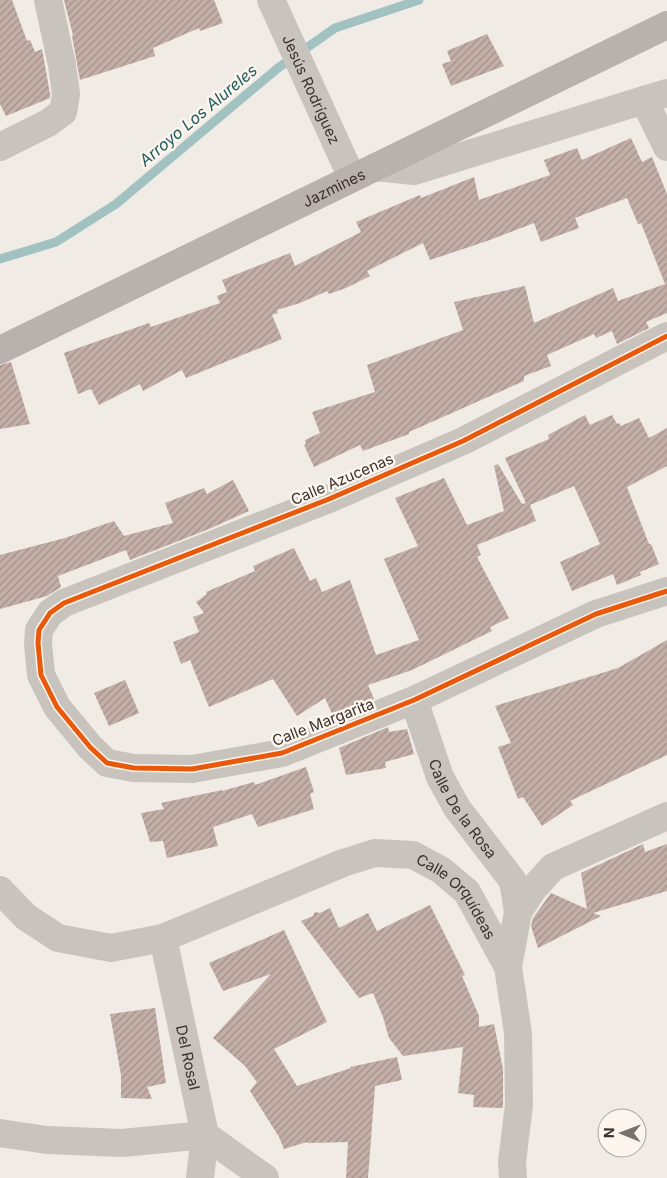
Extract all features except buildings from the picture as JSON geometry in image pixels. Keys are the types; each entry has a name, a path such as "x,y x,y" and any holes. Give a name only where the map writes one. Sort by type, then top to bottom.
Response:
{"main road":[{"name":"Jazmines","path":"0,350 667,25"}],"street":[{"path":"0,147 48,123 62,112 66,94 62,65 48,0"},
{"name":"Jesús Rodríguez","path":"272,0 305,73 364,172"},
{"path":"364,172 414,171 656,96 667,147"},
{"name":"Calle Azucenas","path":"38,643 39,630 50,613 64,603 329,499 463,441 667,336"},
{"name":"Calle Margarita","path":"38,643 41,675 58,707 90,747 107,763 134,768 192,769 282,753 414,700 596,614 667,591"},
{"name":"Calle De la Rosa","path":"414,700 440,777 456,808 513,881 518,912"},
{"name":"Calle Orquídeas","path":"508,968 518,912 533,889 553,867 667,816"},
{"name":"Calle Orquídeas","path":"0,890 26,917 58,938 112,948 163,938 343,863 375,853 413,855 441,870 467,892 508,968"},
{"name":"Del Rosal","path":"163,938 205,1135 200,1178"},
{"path":"508,968 518,1033 519,1105 512,1162 514,1178"},
{"path":"0,1133 48,1140 122,1143 205,1135 265,1178"}],"waterway":[{"name":"Arroyo Los Alureles","path":"0,259 56,242 116,204 278,68 335,28 419,0"}],"cycle path":[{"path":"667,336 463,441 329,499 64,603 50,613 39,630 38,643 41,675 57,707 90,747 107,763 134,768 192,769 282,753 414,700 596,614 667,591"}]}
